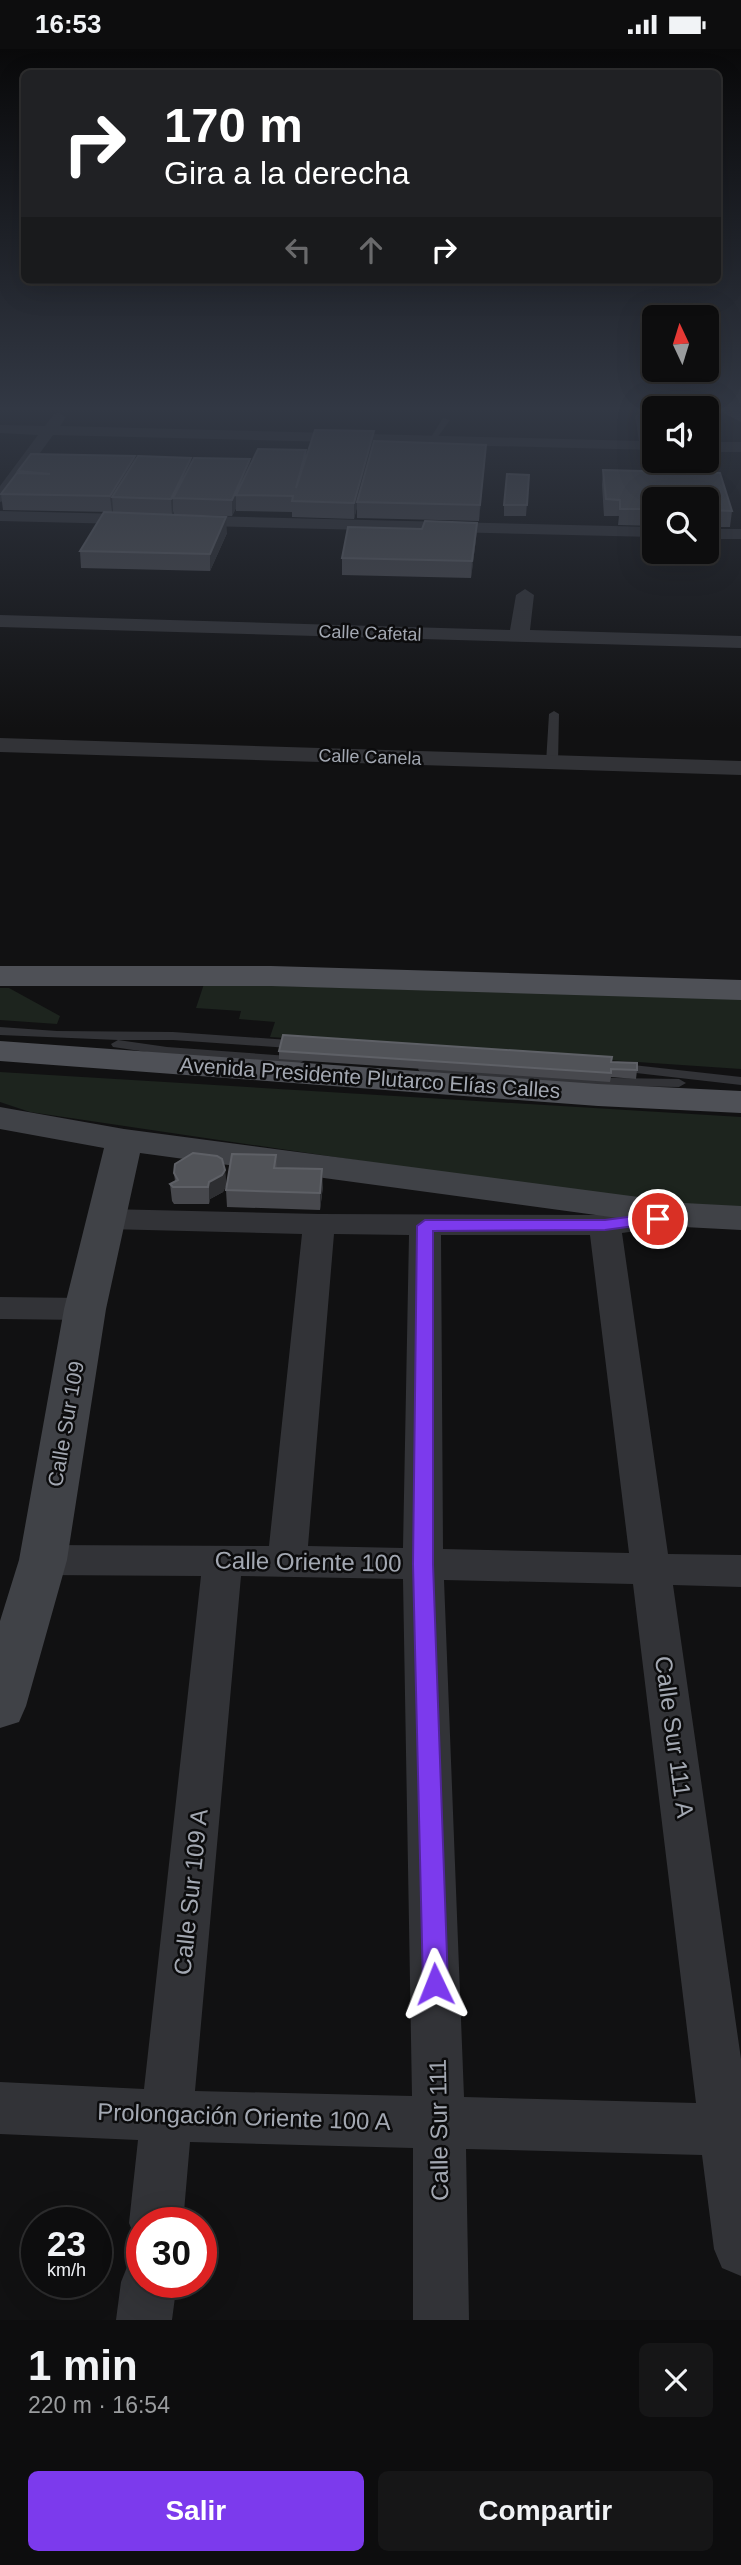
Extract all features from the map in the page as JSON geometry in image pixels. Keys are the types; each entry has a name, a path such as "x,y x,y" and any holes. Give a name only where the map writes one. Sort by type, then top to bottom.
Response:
{"main road":[{"path":"0,976 271,976 741,990"},
{"name":"Avenida Presidente Plutarco Elías Calles","path":"0,1051 598,1095 741,1102"}],"street":[{"path":"0,516 642,532"},
{"path":"719,534 741,534"},
{"path":"519,637 525,595"},
{"name":"Calle Cafetal","path":"0,621 741,642"},
{"name":"Calle Canela","path":"0,745 741,768"},
{"path":"0,1118 124,1140 684,1215 741,1218"},
{"name":"Calle Sur 109","path":"0,1706 43,1560 85,1309 124,1140"},
{"path":"107,1219 425,1226 605,1225 684,1215"},
{"path":"288,1561 319,1224"},
{"name":"Calle Sur 111 A","path":"605,1225 651,1568 734,2130 741,2249"},
{"name":"Calle Sur 111","path":"425,1226 423,1564 439,2124 441,2320"},
{"path":"0,1308 85,1309"},
{"name":"Calle Oriente 100","path":"43,1560 288,1561 741,1571"},
{"name":"Calle Sur 109 A","path":"158,2207 223,1560"},
{"name":"Prolongación Oriente 100 A","path":"0,2108 169,2116 734,2130"},
{"path":"144,2320 147,2298"}],"lane":[{"path":"552,763 554,714"},
{"path":"0,1031 57,1035 173,1036 325,1047"},
{"path":"57,1035 181,1052 615,1082 741,1082"},
{"path":"601,1066 741,1082"}],"shaded area":[{"path":"204,984 741,998 741,1069 270,1037 275,1022 239,1019 241,1011 196,1008"},
{"path":"0,988 9,988 60,1016 57,1024 0,1020"},
{"path":"0,1072 741,1117 741,1210 680,1208 30,1112 0,1102"}],"building":[{"path":"102,516 226,517 210,554 80,551"},
{"path":"425,521 477,523 472,561 342,558 348,527 422,529"},
{"path":"283,1035 612,1057 611,1062 637,1063 637,1070 611,1069 611,1073 279,1051"},
{"path":"193,1153 217,1156 222,1159 225,1170 222,1175 209,1182 208,1187 173,1187 170,1184 178,1180 174,1173 175,1164"},
{"path":"232,1154 276,1155 274,1168 322,1169 320,1193 226,1190"}],"route":[{"path":"435,1984 423,1564 425,1226 605,1225 658,1219"}]}
